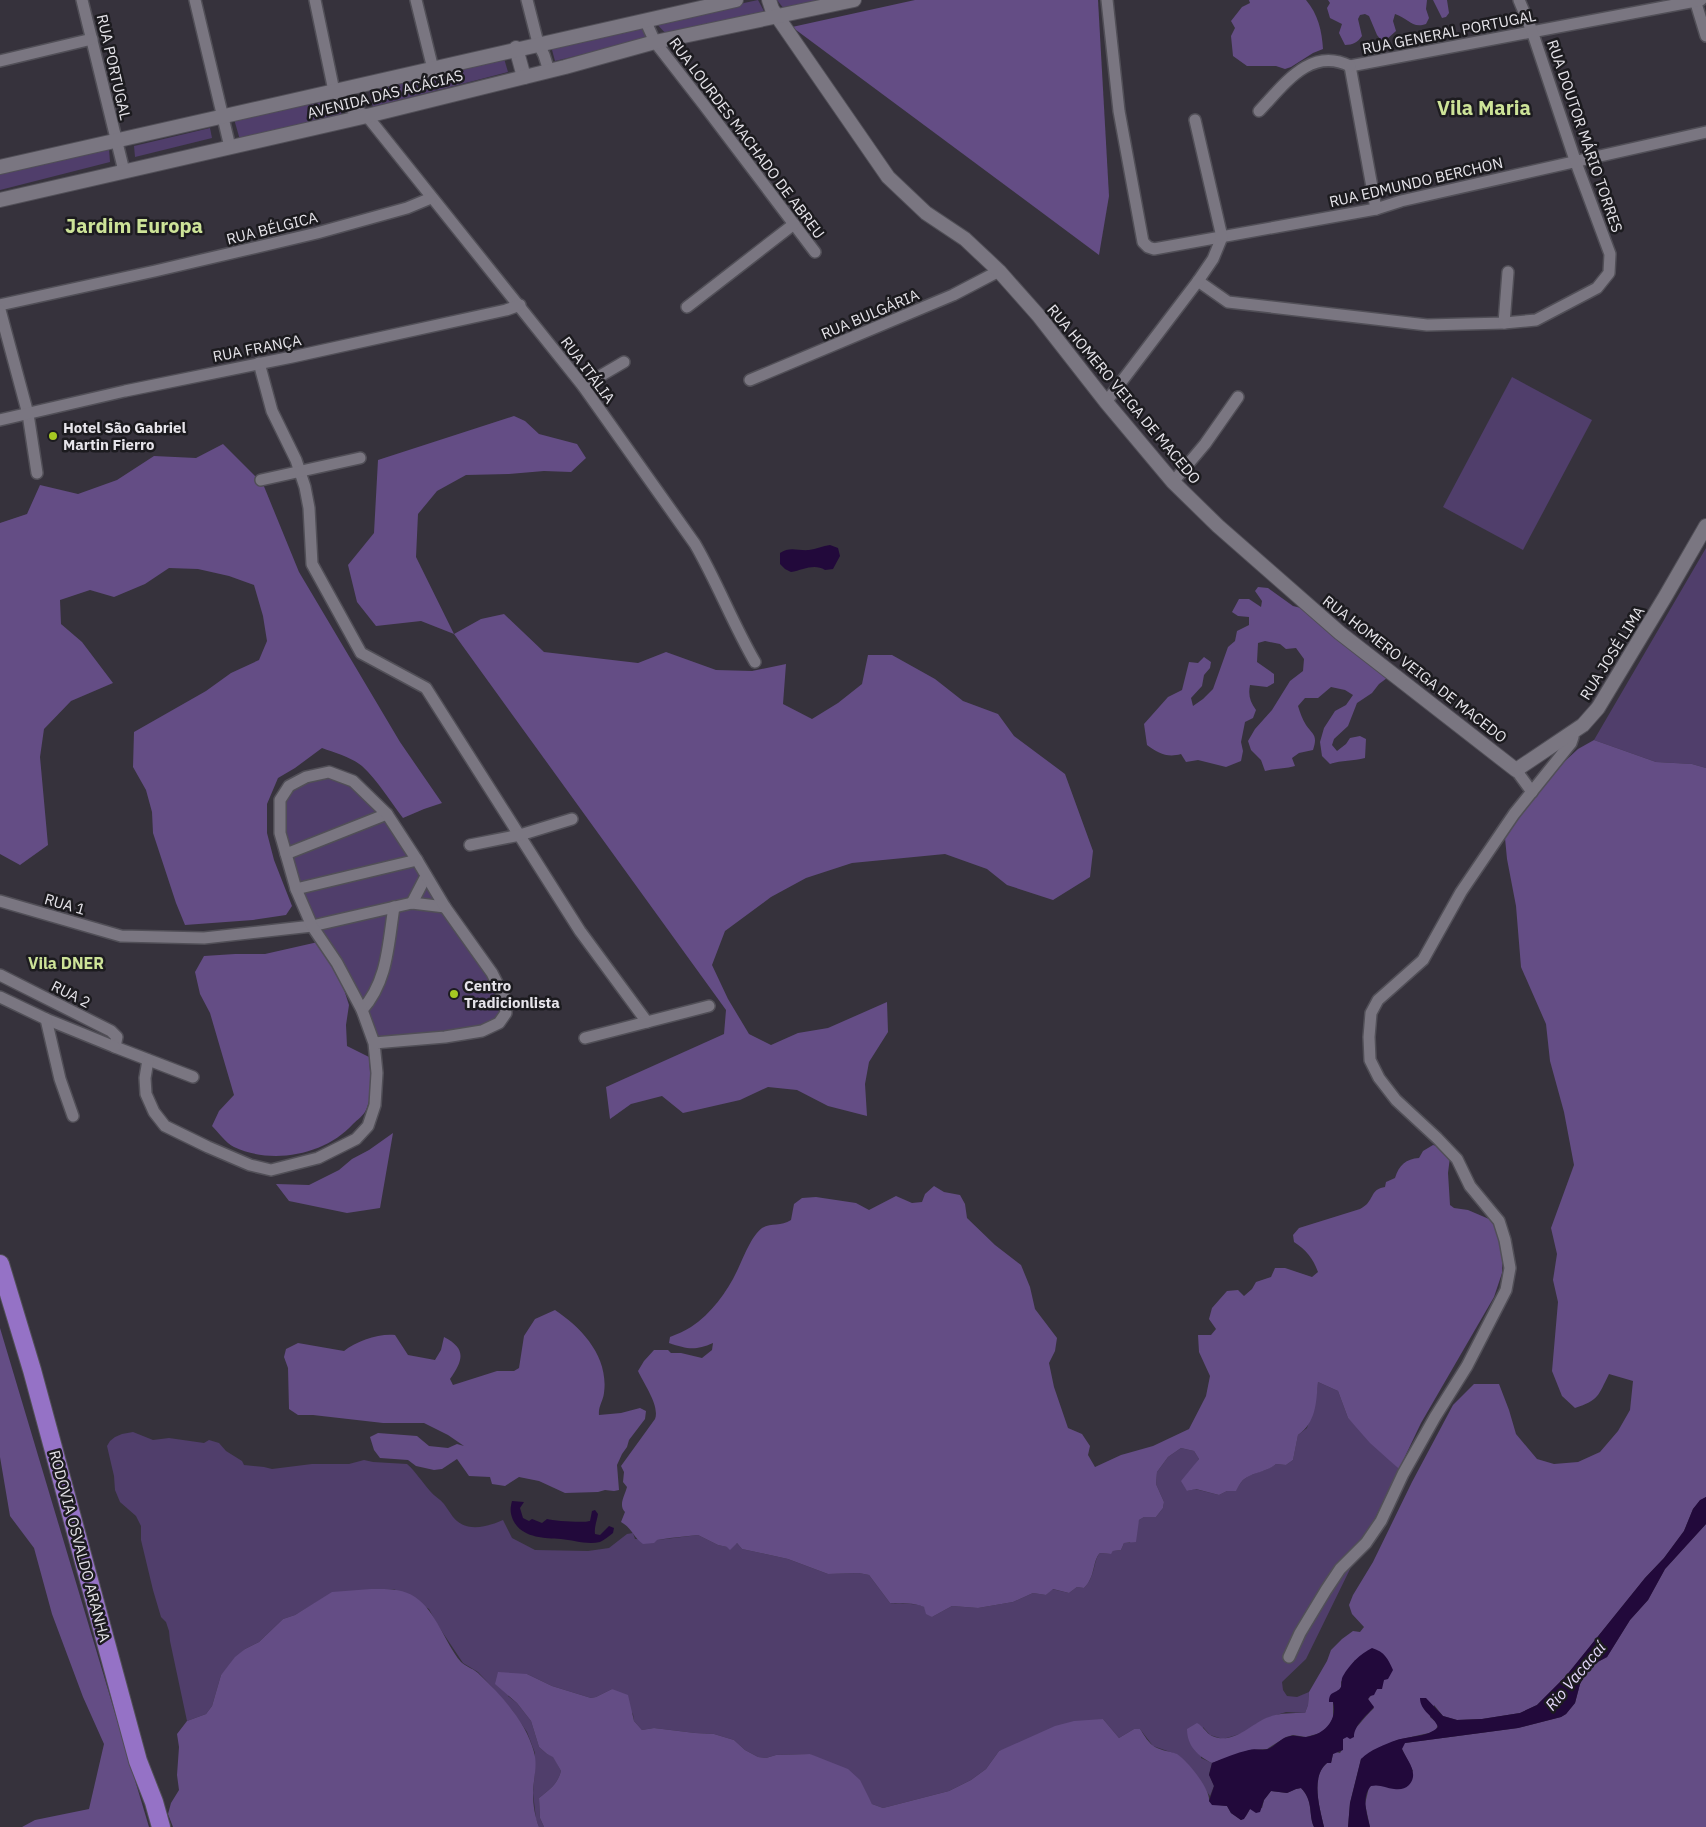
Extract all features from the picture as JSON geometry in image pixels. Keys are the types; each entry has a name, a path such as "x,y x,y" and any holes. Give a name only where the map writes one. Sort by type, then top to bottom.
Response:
{"highway":[{"name":"RODOVIA OSVALDO ARANHA","path":"0,1264 32,1370 138,1761 154,1802 161,1827"}],"street":[{"name":"RUA PORTUGAL","path":"82,0 124,172"},
{"path":"195,0 230,148"},
{"path":"315,0 334,91 351,108 367,116"},
{"path":"416,0 433,69"},
{"path":"527,0 538,43 549,71"},
{"name":"AVENIDA DAS ACÁCIAS","path":"0,167 433,69 538,43 736,0"},
{"name":"AVENIDA DAS ACÁCIAS","path":"0,200 367,116 549,71 773,8 854,0"},
{"name":"RUA EDMUNDO BERCHON","path":"1107,0 1119,111 1141,232 1143,242 1148,247 1154,249 1376,209 1400,200 1706,132"},
{"name":"RUA DOUTOR MÁRIO TORRES","path":"1504,323 1536,320 1597,288 1609,273 1610,254 1519,0"},
{"path":"1697,0 1706,36"},
{"name":"RUA GENERAL PORTUGAL","path":"1350,66 1697,0"},
{"name":"RUA HOMERO VEIGA DE MACEDO","path":"773,8 888,177 926,213 965,238 999,271 1038,315 1106,402 1173,482 1218,526 1340,633 1516,770"},
{"name":"RUA LOURDES MACHADO DE ABREU","path":"644,20 655,42 815,252"},
{"path":"0,61 92,39"},
{"path":"516,48 524,77"},
{"path":"1260,111 1304,66 1332,60 1340,61 1350,66 1376,209"},
{"name":"RUA ITÁLIA","path":"367,116 583,386 695,544 706,563 737,631 755,662"},
{"path":"1106,402 1198,280 1212,259 1222,237 1195,120"},
{"name":"RUA BÉLGICA","path":"0,305 155,271 317,232 407,208 431,198"},
{"path":"687,307 794,224"},
{"name":"RUA BULGÁRIA","path":"750,380 953,296 999,271"},
{"path":"1198,280 1228,302 1427,325 1504,323 1508,272"},
{"name":"RUA FRANÇA","path":"0,420 125,391 399,334 520,306"},
{"path":"0,310 28,414 37,473"},
{"path":"583,386 624,362"},
{"path":"260,363 272,411 300,471 305,487 309,508 312,564 361,653 426,688 580,931 647,1022"},
{"path":"1173,482 1205,444 1238,397"},
{"path":"261,480 360,458"},
{"name":"RUA JOSÉ LIMA","path":"1516,770 1583,725 1598,708 1706,526"},
{"path":"1289,1657 1300,1633 1340,1569 1366,1542 1381,1521 1403,1474 1435,1416 1467,1366 1506,1290 1510,1268 1505,1240 1499,1221 1470,1186 1457,1159 1396,1100 1370,1060 1371,1013 1378,1000 1422,960 1461,892 1514,814 1571,743 1573,737 1571,732"},
{"path":"1516,770 1532,792"},
{"path":"148,1060 145,1078 146,1094 154,1112 165,1126 250,1165 271,1170 318,1158 356,1139 368,1126 375,1105 374,1043 362,1010 337,963 312,926 296,889 280,833 280,800 289,786 306,776 328,772 353,781 387,814 445,907 492,973 504,997 506,1013 499,1023 482,1031 446,1037 374,1043"},
{"path":"286,854 387,814"},
{"path":"470,845 520,834 572,818"},
{"path":"296,889 417,860"},
{"path":"426,876 412,902 445,907"},
{"name":"RUA 1","path":"0,901 121,936 204,938 312,926 412,902"},
{"path":"362,1010 372,999 386,963 394,907"},
{"name":"RUA 2","path":"0,975 111,1031 118,1037 115,1047"},
{"name":"RUA 2","path":"0,996 46,1019 192,1077"},
{"path":"585,1038 709,1006"},
{"path":"46,1019 60,1079 73,1116"}],"shaded area":[{"path":"758,0 765,13 668,36 655,22"},
{"path":"777,0 825,0 784,9"},
{"path":"915,0 1098,0 1109,196 1099,255 792,27"},
{"path":"1249,0 1306,0 1314,11 1319,23 1323,49 1285,69 1276,66 1247,66 1233,56 1231,36 1235,28 1231,21 1242,7 1250,3"},
{"path":"1328,0 1427,0 1426,9 1429,18 1426,24 1417,25 1395,14 1393,21 1396,31 1387,39 1381,40 1369,16 1365,14 1360,15 1358,19 1362,36 1355,43 1345,45 1339,33 1342,24 1330,18 1327,8 1330,3"},
{"path":"1433,0 1447,0 1449,13 1446,17 1442,18"},
{"path":"643,23 647,39 555,61 551,46"},
{"path":"503,55 508,72 373,107 369,91"},
{"path":"334,98 343,117 240,140 234,119"},
{"path":"210,128 212,138 135,157 134,146"},
{"path":"109,149 110,162 0,190 0,172"},
{"path":"1512,377 1592,420 1523,550 1443,507"},
{"path":"514,416 525,421 539,434 577,444 586,458 571,472 544,471 466,475 437,491 418,514 416,557 454,634 421,621 376,626 357,602 348,565 374,533 378,460"},
{"path":"223,444 263,484 299,572 400,742 442,803 403,818 379,785 362,766 348,758 322,748 278,778 267,804 267,833 274,860 292,906 286,915 253,920 185,925 153,833 152,812 146,790 133,767 134,732 206,691 231,673 259,660 267,641 263,616 254,585 229,576 198,569 169,568 145,584 114,597 90,590 60,600 61,624 82,642 113,683 71,701 44,729 40,757 48,845 20,865 0,854 0,523 27,514 40,485 78,494 117,480 154,456 196,458"},
{"path":"1706,548 1706,768 1692,764 1656,762 1594,740"},
{"path":"1258,587 1268,588 1293,606 1301,608 1317,618 1387,678 1372,693 1357,703 1348,726 1334,739 1332,745 1337,751 1350,738 1360,736 1366,739 1365,758 1330,764 1322,756 1320,742 1324,728 1335,711 1346,705 1353,695 1345,690 1331,687 1318,698 1305,698 1298,706 1301,716 1314,736 1313,750 1299,753 1292,758 1295,766 1265,771 1261,760 1251,750 1248,741 1255,729 1272,710 1290,681 1303,671 1304,659 1296,648 1286,649 1280,644 1265,641 1258,643 1257,662 1274,674 1274,683 1267,687 1250,685 1250,698 1256,710 1253,718 1245,722 1241,742 1243,751 1241,761 1226,767 1198,760 1186,762 1181,754 1163,754 1147,745 1144,724 1168,697 1182,690 1189,662 1198,663 1204,657 1211,662 1210,668 1204,675 1202,686 1191,698 1193,706 1213,689 1228,647 1235,641 1237,631 1249,625 1249,617 1238,616 1232,612 1239,599 1249,599 1261,607 1262,601 1255,591"},
{"path":"504,614 544,652 638,663 666,652 716,670 752,671 786,664 783,704 812,719 838,703 862,684 868,655 892,655 935,679 963,701 998,714 1014,736 1065,774 1093,851 1090,877 1053,900 1007,885 987,869 945,854 852,863 806,878 771,897 725,931 712,965 728,999 749,1034 771,1045 798,1033 828,1028 887,1002 888,1032 869,1062 865,1084 867,1116 828,1106 797,1090 768,1087 740,1100 683,1113 662,1096 631,1104 610,1119 606,1087 724,1034 726,1010 454,634 481,619"},
{"path":"1594,740 1656,762 1692,764 1706,768 1706,1497 1693,1509 1684,1531 1664,1558 1645,1578 1566,1676 1537,1705 1520,1713 1482,1719 1457,1720 1443,1716 1434,1705 1430,1717 1438,1724 1436,1730 1397,1740 1361,1759 1350,1803 1348,1827 1324,1827 1318,1794 1319,1776 1327,1763 1331,1763 1333,1754 1336,1752 1340,1753 1343,1748 1343,1739 1374,1708 1368,1699 1382,1684 1384,1679 1355,1660 1341,1682 1341,1687 1333,1702 1333,1718 1329,1726 1320,1733 1306,1737 1293,1735 1286,1737 1267,1749 1250,1750 1212,1763 1194,1750 1189,1740 1187,1729 1197,1723 1212,1736 1226,1738 1240,1733 1271,1716 1305,1713 1309,1692 1327,1661 1331,1650 1353,1631 1360,1632 1364,1627 1352,1614 1349,1605 1353,1595 1373,1562 1412,1482 1453,1405 1474,1384 1499,1384 1516,1434 1537,1459 1554,1464 1578,1462 1600,1452 1618,1431 1630,1410 1633,1381 1609,1374 1593,1400 1575,1408 1562,1396 1552,1371 1558,1302 1553,1280 1557,1254 1551,1228 1574,1165 1564,1112 1550,1061 1546,1024 1521,967 1516,906 1505,838 1524,810 1564,762 1578,749"},
{"path":"329,772 353,781 387,814 504,997 499,1023 374,1043 312,926 280,833 280,800 289,786"},
{"path":"318,942 340,977 349,1005 346,1025 347,1046 369,1057 370,1091 366,1110 341,1135 313,1150 281,1156 249,1152 234,1147 212,1126 219,1111 234,1095 210,1013 200,994 195,972 204,956 265,954"},
{"path":"393,1133 380,1208 347,1213 289,1201 276,1184 309,1185 339,1170 352,1159 369,1150"},
{"path":"1433,1145 1440,1147 1450,1157 1448,1173 1450,1205 1454,1208 1468,1210 1489,1219 1495,1224 1503,1244 1502,1273 1494,1297 1421,1423 1399,1469 1370,1443 1348,1418 1338,1391 1318,1382 1314,1412 1304,1430 1298,1435 1293,1460 1286,1465 1276,1464 1247,1477 1241,1482 1236,1491 1227,1491 1219,1495 1196,1489 1187,1491 1181,1481 1199,1459 1194,1451 1181,1448 1168,1457 1157,1472 1156,1484 1164,1502 1163,1508 1156,1517 1144,1517 1139,1520 1136,1542 1124,1543 1121,1550 1113,1551 1111,1554 1100,1553 1090,1579 1084,1588 1077,1587 1069,1593 1053,1589 1046,1595 1033,1593 1013,1602 978,1608 952,1606 932,1617 926,1614 924,1607 920,1605 890,1603 869,1575 859,1573 828,1574 788,1559 742,1549 737,1543 730,1550 698,1535 657,1540 654,1543 643,1544 621,1522 625,1512 622,1503 627,1487 623,1482 624,1472 621,1466 655,1419 656,1414 653,1402 638,1371 654,1350 668,1350 671,1353 681,1353 702,1358 712,1350 713,1343 696,1348 686,1348 669,1343 670,1337 691,1327 712,1309 728,1287 758,1232 766,1226 791,1220 794,1204 802,1198 816,1197 856,1203 869,1210 896,1196 912,1203 922,1202 925,1194 934,1186 944,1192 960,1195 965,1204 967,1218 995,1245 1021,1265 1030,1287 1035,1309 1057,1338 1055,1351 1049,1363 1054,1387 1068,1428 1082,1434 1090,1446 1088,1455 1095,1467 1121,1455 1153,1446 1189,1429 1206,1396 1210,1376 1199,1352 1198,1335 1211,1335 1216,1329 1209,1319 1212,1308 1227,1291 1238,1290 1244,1296 1252,1289 1256,1282 1271,1277 1275,1268 1285,1268 1312,1277 1318,1272 1314,1263 1306,1251 1294,1242 1293,1235 1299,1228 1360,1209 1367,1204 1375,1191 1385,1187 1386,1182 1395,1178 1404,1164 1419,1158 1423,1151"},
{"path":"555,1310 575,1325 592,1345 598,1356 604,1380 604,1393 599,1415 621,1413 640,1408 646,1411 645,1419 629,1440 617,1465 619,1490 565,1493 539,1481 519,1477 505,1486 492,1484 490,1477 469,1476 457,1459 442,1469 434,1470 416,1466 408,1460 380,1458 374,1450 370,1437 378,1433 417,1436 429,1446 448,1448 457,1444 464,1446 448,1435 424,1423 383,1423 298,1415 289,1409 288,1368 284,1357 286,1349 298,1343 344,1351 368,1338 395,1335 408,1355 435,1360 441,1350 444,1337 456,1346 460,1355 458,1366 450,1379 453,1385 497,1371 514,1371 519,1368 524,1336 535,1319"},
{"path":"0,1328 149,1827 22,1827 35,1820 89,1809 104,1744 83,1697 52,1614 34,1548 10,1516 0,1457"},
{"path":"1318,1382 1338,1391 1348,1418 1399,1469 1306,1659 1282,1682 1283,1690 1287,1696 1297,1697 1309,1692 1305,1713 1286,1712 1265,1719 1243,1733 1223,1739 1210,1735 1203,1727 1201,1758 1212,1763 1209,1774 1214,1786 1210,1796 1187,1763 1176,1754 1153,1746 1140,1729 1134,1729 1119,1738 1103,1719 999,1751 986,1769 971,1780 949,1791 883,1808 872,1804 867,1796 810,1754 758,1757 745,1750 734,1740 714,1734 654,1728 642,1730 634,1721 633,1714 612,1689 591,1698 552,1686 527,1674 508,1696 517,1703 531,1721 539,1747 547,1754 553,1756 561,1771 555,1783 539,1798 540,1818 544,1827 539,1827 536,1819 533,1793 535,1753 527,1732 512,1710 492,1687 478,1672 463,1663 429,1609 394,1589 332,1593 295,1615 283,1619 259,1642 245,1649 221,1675 212,1706 206,1714 187,1721 169,1631 166,1622 161,1617 141,1540 141,1526 136,1516 120,1502 115,1490 114,1476 107,1446 115,1437 133,1432 153,1440 169,1438 204,1443 209,1440 219,1443 226,1451 242,1461 244,1465 272,1469 312,1464 349,1464 364,1460 407,1464 458,1522 470,1527 477,1527 503,1520 512,1538 535,1550 588,1551 609,1548 627,1534 633,1533 635,1539 657,1540 698,1535 718,1545 727,1547 737,1543 742,1549 788,1559 828,1574 859,1573 869,1575 890,1603 913,1604 924,1607 932,1617 952,1606 978,1608 1013,1602 1033,1593 1046,1595 1052,1589 1069,1593 1077,1587 1084,1588 1091,1578 1100,1553 1110,1554 1113,1551 1121,1550 1124,1543 1130,1543 1139,1520 1144,1517 1156,1517 1163,1508 1164,1502 1156,1484 1157,1472 1168,1457 1181,1448 1194,1451 1199,1459 1191,1470 1187,1491 1195,1489 1219,1495 1227,1491 1236,1490 1243,1480 1251,1475 1276,1464 1286,1465 1293,1460 1298,1435 1307,1428"},
{"path":"1706,1524 1706,1827 1370,1827 1365,1804 1369,1787 1371,1785 1382,1785 1413,1771 1402,1749 1402,1745 1405,1743 1518,1728 1566,1714 1575,1703 1580,1684 1587,1670 1607,1657 1630,1620 1648,1600 1665,1569"},
{"path":"371,1589 405,1592 423,1603 461,1662 478,1673 512,1710 525,1730 534,1752 536,1762 533,1802 539,1827 173,1827 168,1814 171,1803 179,1790 177,1775 179,1747 177,1734 187,1721 206,1714 212,1706 221,1675 235,1657 259,1642 283,1619 295,1615 332,1592"},
{"path":"498,1672 527,1674 552,1686 591,1698 612,1689 628,1695 634,1721 642,1730 654,1728 714,1734 734,1740 745,1750 758,1757 810,1754 848,1769 860,1780 872,1804 883,1808 949,1791 971,1780 986,1769 999,1751 1055,1726 1074,1721 1103,1719 1119,1738 1134,1729 1140,1729 1153,1746 1177,1754 1197,1776 1209,1796 1209,1801 1212,1804 1227,1806 1231,1813 1241,1820 1250,1809 1262,1808 1264,1800 1271,1791 1287,1793 1301,1788 1308,1798 1314,1827 544,1827 540,1818 539,1798 555,1783 561,1771 553,1757 539,1747 531,1721 517,1703 495,1684"}],"water":[{"path":"830,545 838,548 840,556 833,569 825,570 813,567 791,572 780,564 780,553 784,551 791,549 809,550"},
{"name":"Rio Vacacaí","path":"1706,1497 1706,1524 1665,1569 1648,1600 1630,1620 1607,1657 1587,1670 1580,1684 1575,1703 1566,1714 1518,1728 1405,1743 1402,1749 1413,1771 1412,1780 1409,1785 1398,1789 1371,1786 1365,1800 1370,1827 1348,1827 1350,1803 1361,1759 1383,1745 1429,1733 1438,1727 1422,1706 1420,1698 1426,1698 1443,1716 1457,1720 1482,1719 1520,1713 1537,1705 1566,1676 1645,1578 1664,1558 1684,1531 1693,1509 1700,1500"},
{"path":"512,1501 524,1502 520,1508 523,1518 542,1523 547,1519 590,1521 592,1511 595,1510 598,1514 595,1534 600,1535 609,1526 614,1528 613,1533 602,1541 595,1543 527,1534 513,1520 511,1515"},
{"path":"1372,1648 1386,1656 1393,1670 1388,1679 1384,1680 1382,1689 1377,1689 1374,1695 1368,1699 1374,1707 1358,1724 1354,1737 1343,1739 1343,1750 1333,1754 1331,1763 1327,1763 1322,1769 1319,1776 1318,1794 1324,1827 1314,1827 1308,1798 1301,1788 1287,1793 1271,1791 1264,1800 1260,1812 1256,1813 1250,1809 1244,1819 1241,1820 1231,1813 1227,1806 1212,1805 1209,1801 1214,1786 1209,1775 1212,1763 1249,1750 1268,1749 1290,1736 1313,1736 1324,1730 1333,1715 1333,1702 1329,1702 1330,1696 1341,1687 1342,1677 1352,1663"}],"place":[{"name":"Hotel São Gabriel Martin Fierro","path":"53,436"},
{"name":"Centro Tradicionlista","path":"454,994"}],"district":[{"name":"Vila Maria","path":"1484,107"},
{"name":"Jardim Europa","path":"134,225"},
{"name":"Vila DNER","path":"66,963"}]}
